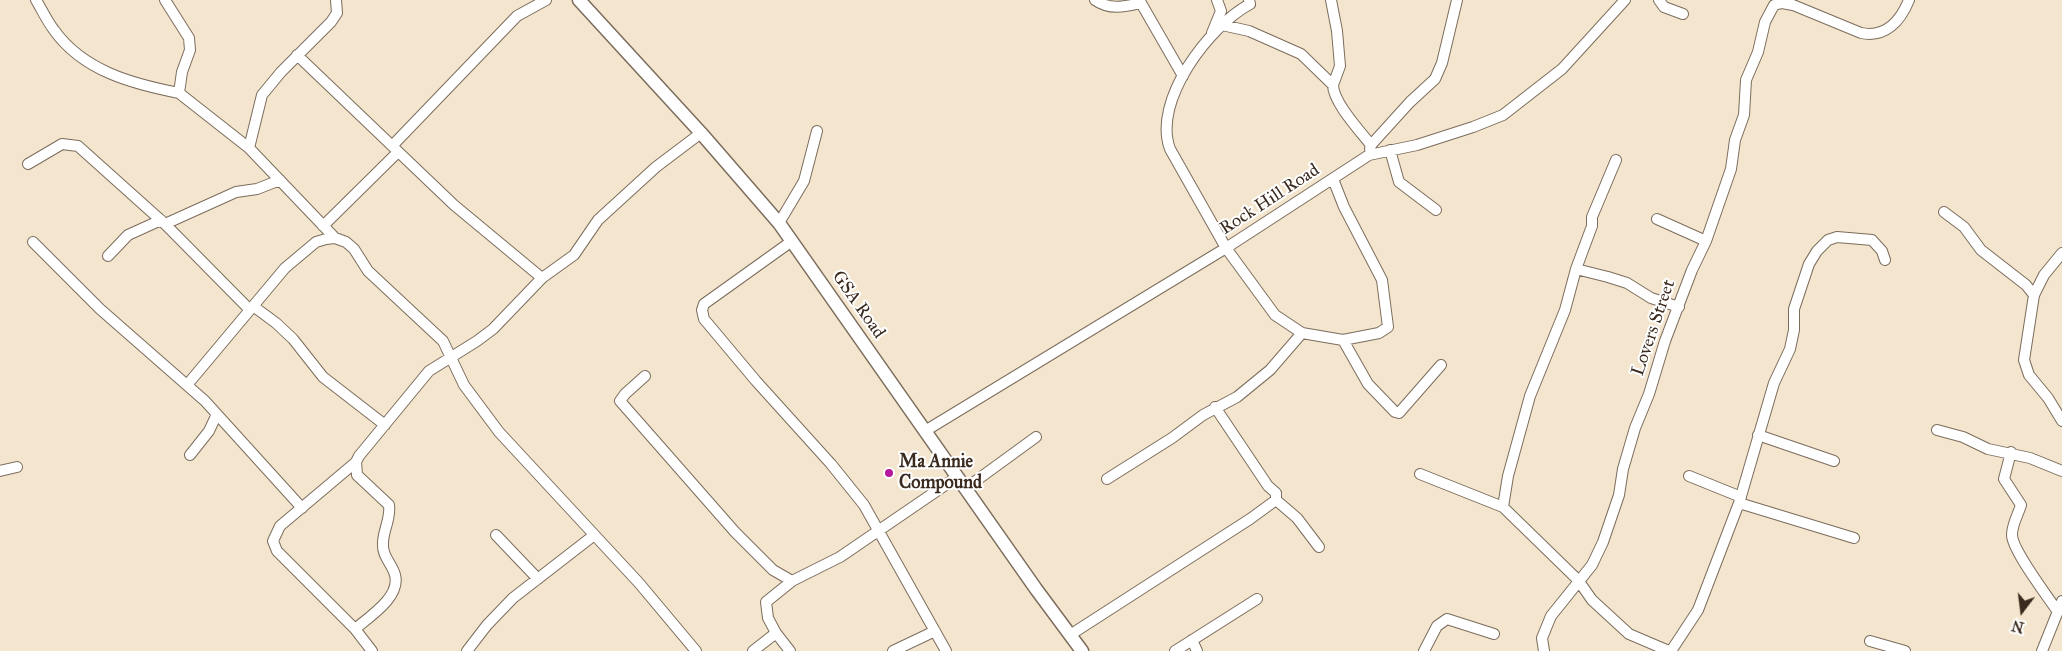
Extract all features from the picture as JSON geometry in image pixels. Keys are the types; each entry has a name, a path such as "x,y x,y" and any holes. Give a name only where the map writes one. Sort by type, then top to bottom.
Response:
{"street":[{"path":"36,0 54,31 83,58 106,73 140,84 179,93 249,148 335,238"},
{"path":"165,0 189,38 190,50 182,72 179,93"},
{"path":"249,148 262,95 331,22 337,13 336,0"},
{"path":"323,226 517,16 546,0"},
{"name":"GSA Road","path":"579,0 701,132 779,223 1082,651"},
{"path":"1095,0 1103,6 1116,8 1140,2 1183,76"},
{"path":"1211,36 1221,11 1217,0"},
{"path":"1331,0 1337,31 1340,66 1333,85 1333,91 1370,150 1410,102 1435,79 1442,62 1457,0"},
{"name":"Rock Hill Road","path":"925,431 1226,248 1333,179 1370,150 1390,150 1418,145 1473,127 1503,114 1562,69 1625,0"},
{"path":"1659,0 1664,7 1683,14"},
{"name":"Lovers Street","path":"1544,651 1542,638 1551,616 1578,580 1592,565 1603,542 1619,495 1623,469 1635,428 1649,394 1664,340 1692,270 1706,241 1731,169 1735,140 1744,114 1746,80 1758,52 1765,22 1774,5 1782,3 1793,5 1861,34 1873,36 1886,32 1909,0"},
{"path":"1253,1 1234,13 1211,36 1183,76 1171,100 1166,139 1226,248 1275,315 1302,332 1343,340 1379,333 1388,327 1382,280 1344,207 1333,179"},
{"path":"1222,25 1249,31 1301,54 1333,85"},
{"path":"297,56 454,205 542,278"},
{"path":"779,223 804,181 817,131"},
{"path":"372,651 355,629 274,545 273,538 280,526 356,462 364,447 385,425 429,371 452,358 493,329 542,278 574,255 598,220 656,167 701,132"},
{"path":"28,164 62,144 78,146 163,222 251,308 276,323 293,339 323,377 385,425"},
{"path":"1390,150 1399,182 1436,210"},
{"path":"1502,507 1508,476 1530,396 1565,310 1576,269 1592,226 1592,217 1616,160"},
{"path":"108,256 128,235 236,192 257,189 280,180"},
{"path":"1944,212 1964,227 1981,250 2026,285 2034,295"},
{"path":"1657,219 1706,241"},
{"path":"1420,474 1502,507 1578,580 1592,600 1629,634 1670,651 1698,610 1740,500 1774,383 1790,349 1794,330 1794,309 1803,279 1817,250 1828,240 1837,237 1865,238 1877,244 1885,260"},
{"path":"187,385 285,268 308,247 326,238 335,238 346,242 354,249 368,271 443,341 464,385 494,425 593,536 639,583 695,650"},
{"path":"792,241 704,304 702,310 704,318 756,381 848,483 864,505 946,651"},
{"path":"33,242 100,310 187,385 302,508"},
{"path":"2062,253 2044,275 2034,295 2024,360 2029,375 2048,398 2062,421"},
{"path":"1576,269 1608,277 1627,284 1651,298 1679,306"},
{"path":"1107,479 1172,438 1216,407 1231,401 1270,370 1302,332"},
{"path":"1343,340 1368,384 1399,413 1441,365"},
{"path":"645,376 624,394 620,401 735,532 773,570 792,581"},
{"path":"1216,407 1268,486 1276,493 1276,500 1297,518 1319,547"},
{"path":"190,455 208,432 216,416"},
{"path":"1937,430 1963,436 1988,449 2001,453 2012,452 2062,471"},
{"path":"1758,435 1834,461"},
{"path":"966,488 1036,437"},
{"path":"2012,452 2004,479 2021,505 2014,524 2013,539 2020,556 2058,612"},
{"path":"355,629 390,597 396,586 395,575 384,558 383,544 390,516 389,506 357,475 356,462"},
{"path":"0,471 17,467"},
{"path":"1689,476 1740,500 1854,538"},
{"path":"790,651 776,633 768,618 766,602 792,581 840,557 957,477"},
{"path":"1070,635 1250,519 1276,500"},
{"path":"496,535 538,578"},
{"path":"467,651 499,612 538,578 593,536"},
{"path":"1175,651 1257,599"},
{"path":"2042,651 2062,601"},
{"path":"1424,651 1437,626 1447,619 1494,634"},
{"path":"893,651 935,631"},
{"path":"753,651 776,633"},
{"path":"1192,640 1197,651"},
{"path":"1870,641 1905,651"}],"place":[{"name":"Ma Annie Compound","path":"889,473"}]}
